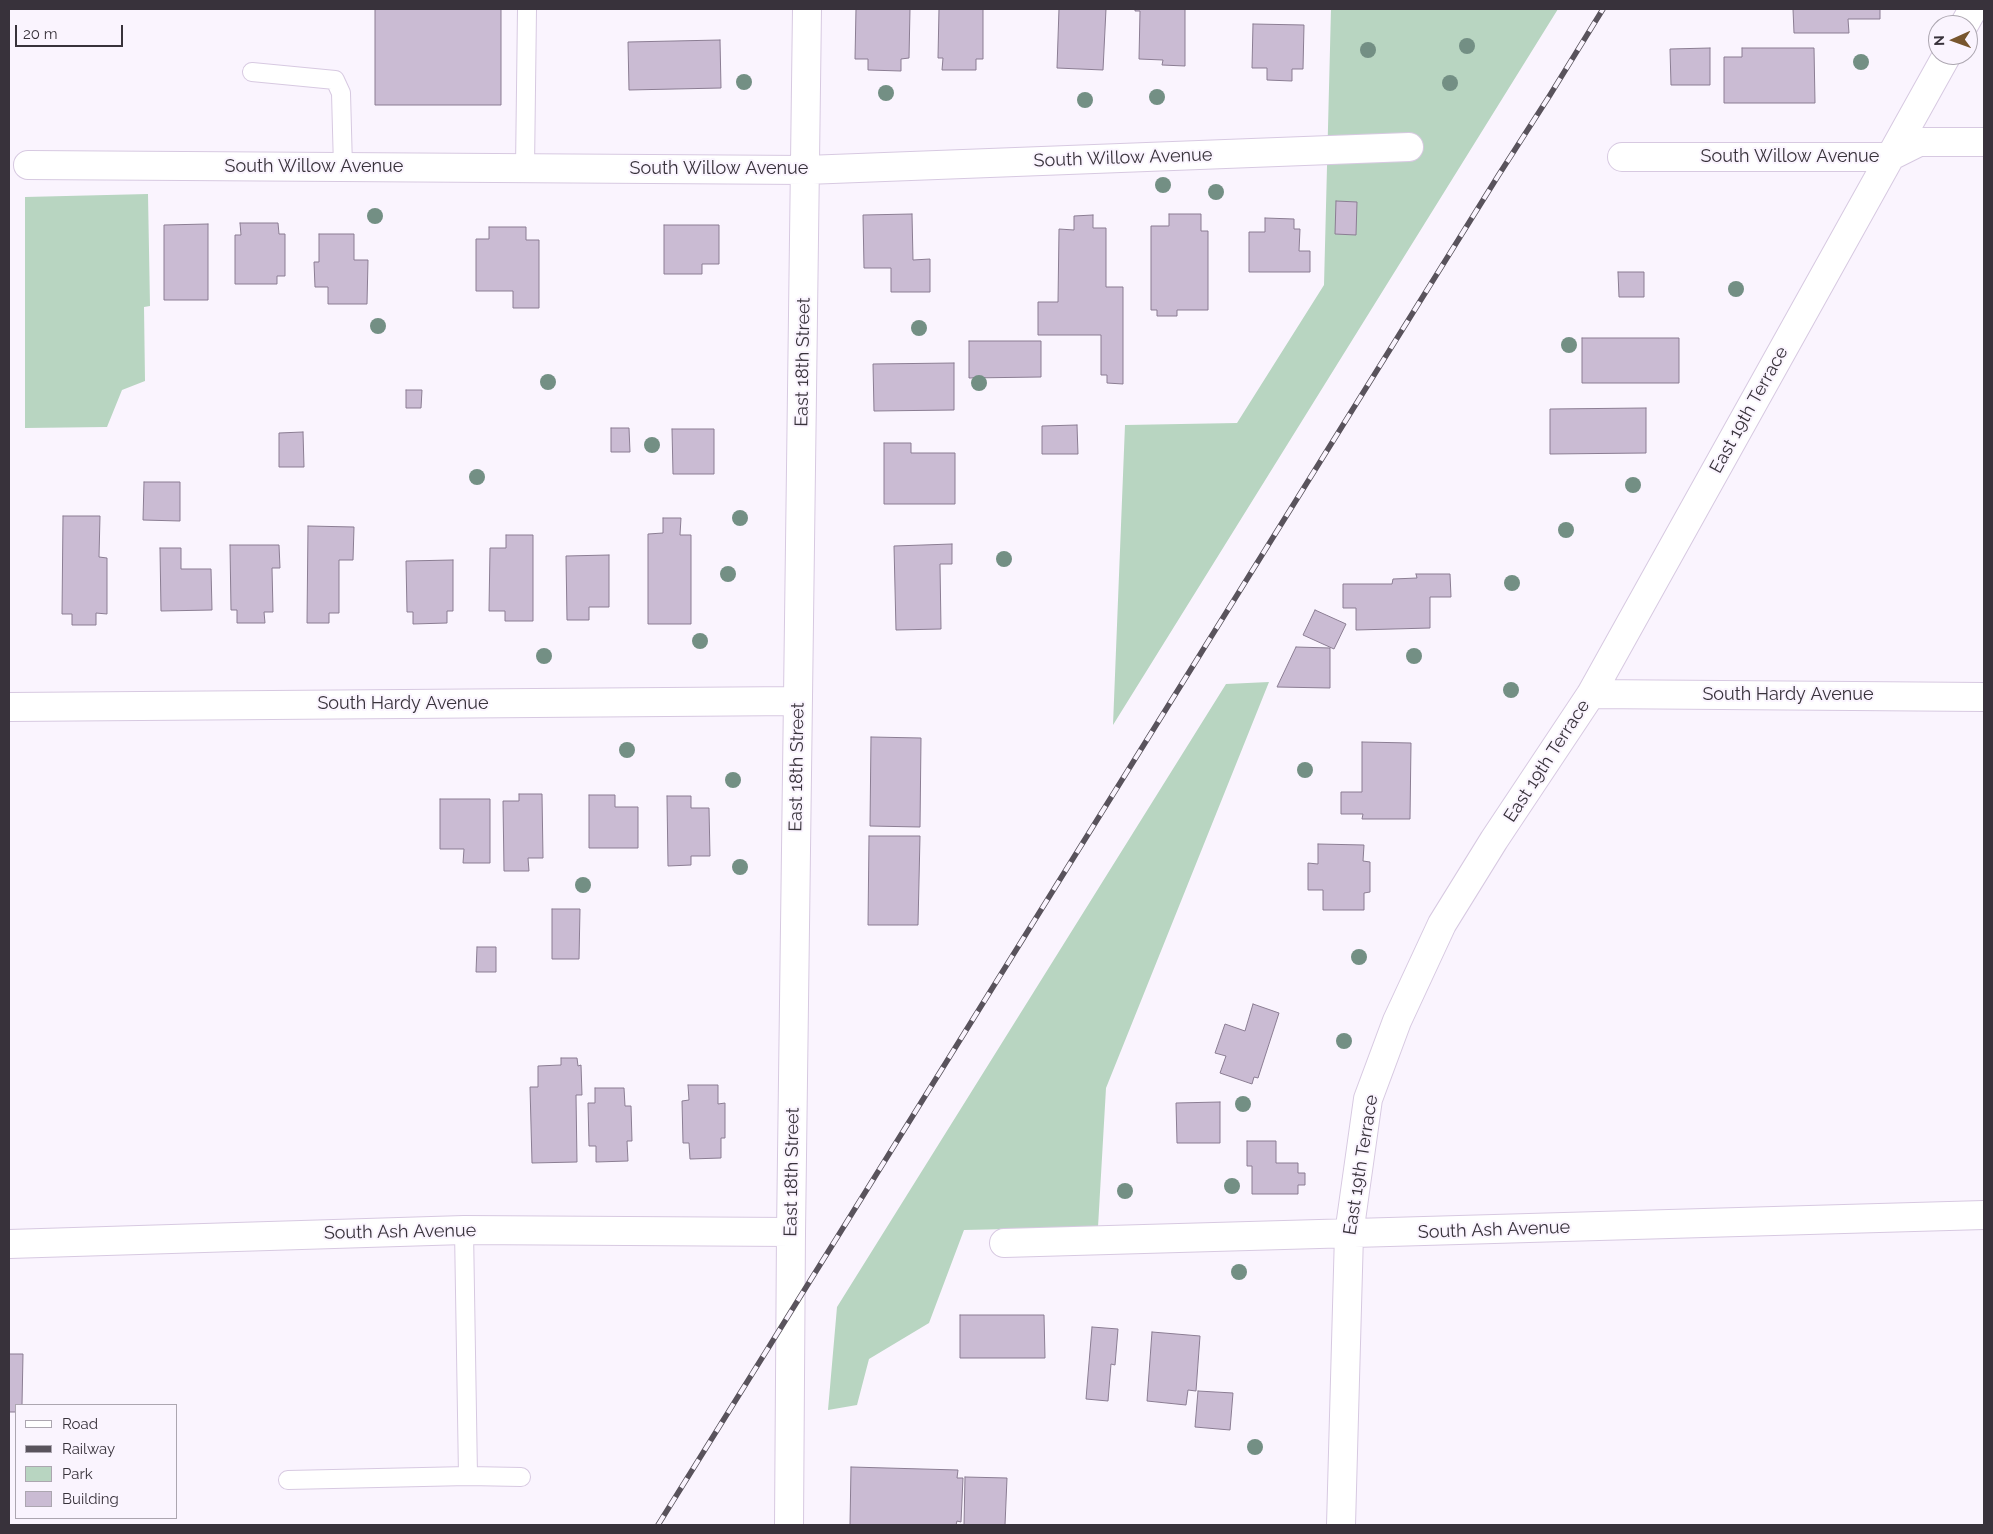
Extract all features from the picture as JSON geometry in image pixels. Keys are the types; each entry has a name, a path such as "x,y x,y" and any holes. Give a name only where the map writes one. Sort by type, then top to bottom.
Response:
{"street":[{"name":"East 18th Street","path":"789,1525 807,9"},
{"name":"East 19th Terrace","path":"1341,1525 1349,1234 1368,1099 1397,1021 1442,924 1494,840 1591,694 1941,65"},
{"name":"South Willow Avenue","path":"1622,157 1889,157 1919,142 1984,142"},
{"name":"South Willow Avenue","path":"28,164 806,170 1409,147"},
{"name":"South Hardy Avenue","path":"1591,694 1984,697"},
{"name":"South Hardy Avenue","path":"9,707 798,701"},
{"name":"South Ash Avenue","path":"1004,1243 1984,1215"},
{"name":"South Ash Avenue","path":"9,1244 464,1230 791,1232"}],"lane":[{"path":"525,168 528,9"},
{"path":"252,72 335,80 342,94 343,167"},
{"path":"464,1230 468,1476"},
{"path":"288,1480 468,1476 521,1477"}],"green space":[{"path":"1331,9 1558,9 1113,725 1125,425 1237,423 1324,285"},
{"path":"148,194 150,306 144,307 145,381 122,390 107,427 25,428 25,197"},
{"path":"1269,682 1106,1088 1098,1227 964,1230 929,1323 869,1359 857,1405 828,1410 837,1307 1226,684"}],"building":[{"path":"375,9 501,9 501,105 375,105"},
{"path":"856,9 910,9 909,58 901,59 901,71 868,70 868,59 855,59"},
{"path":"939,9 983,9 983,59 976,59 976,70 942,70 943,58 938,58"},
{"path":"1059,9 1106,9 1103,70 1057,68"},
{"path":"1135,9 1185,9 1185,66 1162,65 1163,60 1139,59 1140,11 1135,11"},
{"path":"1793,9 1880,9 1880,19 1848,19 1849,33 1794,33"},
{"path":"1253,24 1304,25 1303,69 1292,69 1292,81 1267,80 1267,68 1252,68"},
{"path":"720,40 721,88 629,90 628,42"},
{"path":"1710,48 1710,85 1671,85 1670,49"},
{"path":"1742,48 1814,48 1815,103 1724,103 1724,57 1742,57"},
{"path":"1336,201 1357,202 1356,235 1335,234"},
{"path":"912,214 913,260 930,259 930,292 891,292 891,268 864,268 863,215"},
{"path":"1169,214 1201,214 1201,231 1208,231 1208,310 1177,310 1177,316 1157,316 1157,310 1151,310 1151,226 1169,226"},
{"path":"1093,215 1093,228 1106,228 1106,287 1123,287 1123,384 1107,383 1107,375 1101,375 1101,335 1038,335 1038,302 1058,302 1059,229 1074,230 1074,216"},
{"path":"1265,218 1294,219 1294,229 1300,229 1299,251 1310,251 1310,272 1249,272 1249,232 1265,232"},
{"path":"240,223 278,223 279,234 285,234 285,276 277,276 277,284 235,284 235,235 241,235"},
{"path":"208,224 208,300 164,300 164,225"},
{"path":"664,225 719,225 719,264 702,264 702,274 664,274"},
{"path":"489,227 526,227 526,240 539,240 539,308 513,308 513,291 476,291 476,239 489,239"},
{"path":"319,234 354,234 354,260 368,260 367,304 328,304 328,287 315,287 314,262 319,262"},
{"path":"1618,272 1644,272 1644,297 1619,297"},
{"path":"1582,338 1679,338 1679,383 1582,383"},
{"path":"969,341 1041,341 1041,377 969,378"},
{"path":"954,363 954,410 874,411 873,364"},
{"path":"406,390 422,390 421,408 406,408"},
{"path":"1646,408 1646,453 1550,454 1550,409"},
{"path":"1077,425 1078,454 1042,454 1042,426"},
{"path":"611,428 629,428 630,452 611,452"},
{"path":"672,429 714,429 714,474 673,474"},
{"path":"303,432 304,467 279,467 279,433"},
{"path":"884,443 911,443 911,453 955,453 955,504 884,504"},
{"path":"144,482 180,482 180,521 143,520"},
{"path":"63,516 100,516 99,557 107,558 107,614 96,613 96,625 72,625 72,614 62,614"},
{"path":"663,518 681,518 680,535 691,535 691,624 648,624 648,534 663,533"},
{"path":"308,526 354,527 353,560 339,560 339,613 329,613 329,623 307,623"},
{"path":"506,535 533,535 533,621 505,621 505,611 489,611 490,548 506,548"},
{"path":"952,544 952,564 940,564 941,629 896,630 894,546"},
{"path":"230,545 279,545 280,568 272,568 273,612 264,612 265,623 237,623 237,610 231,610"},
{"path":"160,548 181,548 181,569 211,569 212,610 161,611"},
{"path":"609,555 609,607 589,607 589,620 567,620 566,556"},
{"path":"453,560 453,611 447,611 447,623 413,624 413,612 407,612 406,561"},
{"path":"1416,574 1450,574 1451,597 1430,597 1430,628 1356,630 1356,608 1343,608 1343,584 1392,584 1393,579 1417,578"},
{"path":"1315,610 1346,624 1334,649 1303,635"},
{"path":"1296,647 1330,648 1330,688 1277,687"},
{"path":"871,737 921,738 920,827 870,826"},
{"path":"1362,742 1411,743 1410,819 1362,819 1363,814 1341,814 1341,792 1362,792"},
{"path":"519,794 542,794 543,858 528,858 529,871 504,871 503,801 519,801"},
{"path":"589,795 615,795 615,807 638,807 638,848 589,848"},
{"path":"667,796 691,796 691,808 709,808 710,856 691,856 691,865 668,866"},
{"path":"440,799 490,799 490,863 463,863 464,849 440,849"},
{"path":"869,836 920,836 918,925 868,925"},
{"path":"1318,844 1364,845 1363,861 1370,862 1370,892 1364,893 1364,910 1323,910 1323,890 1308,890 1308,863 1318,864"},
{"path":"552,909 580,909 579,959 552,959"},
{"path":"477,947 496,947 496,972 476,972"},
{"path":"1253,1004 1279,1013 1258,1078 1254,1077 1252,1084 1220,1073 1226,1056 1215,1053 1225,1024 1245,1031"},
{"path":"561,1058 577,1058 578,1066 581,1065 582,1095 576,1095 577,1162 532,1163 530,1087 538,1087 538,1066 561,1065"},
{"path":"688,1085 718,1085 718,1104 725,1103 725,1138 721,1138 721,1158 690,1159 689,1143 683,1143 682,1101 689,1100"},
{"path":"595,1088 624,1088 625,1106 631,1106 632,1141 627,1141 628,1161 596,1162 596,1146 589,1146 588,1103 595,1103"},
{"path":"1220,1102 1220,1143 1177,1143 1176,1103"},
{"path":"1247,1141 1276,1141 1276,1163 1298,1163 1298,1173 1305,1173 1305,1185 1298,1185 1298,1194 1252,1194 1252,1166 1247,1166"},
{"path":"960,1315 1044,1315 1045,1358 960,1358"},
{"path":"1092,1327 1118,1329 1115,1365 1111,1364 1108,1401 1086,1399"},
{"path":"1152,1332 1200,1336 1196,1391 1188,1390 1186,1405 1147,1401"},
{"path":"9,1354 23,1354 22,1404 15,1404 15,1412 9,1412"},
{"path":"1198,1391 1233,1393 1230,1430 1195,1427"},
{"path":"851,1467 958,1470 957,1478 963,1478 961,1522 957,1521 956,1525 850,1525"},
{"path":"965,1477 1007,1478 1005,1525 964,1525"}],"railway":[{"path":"658,1525 1603,9"}]}
